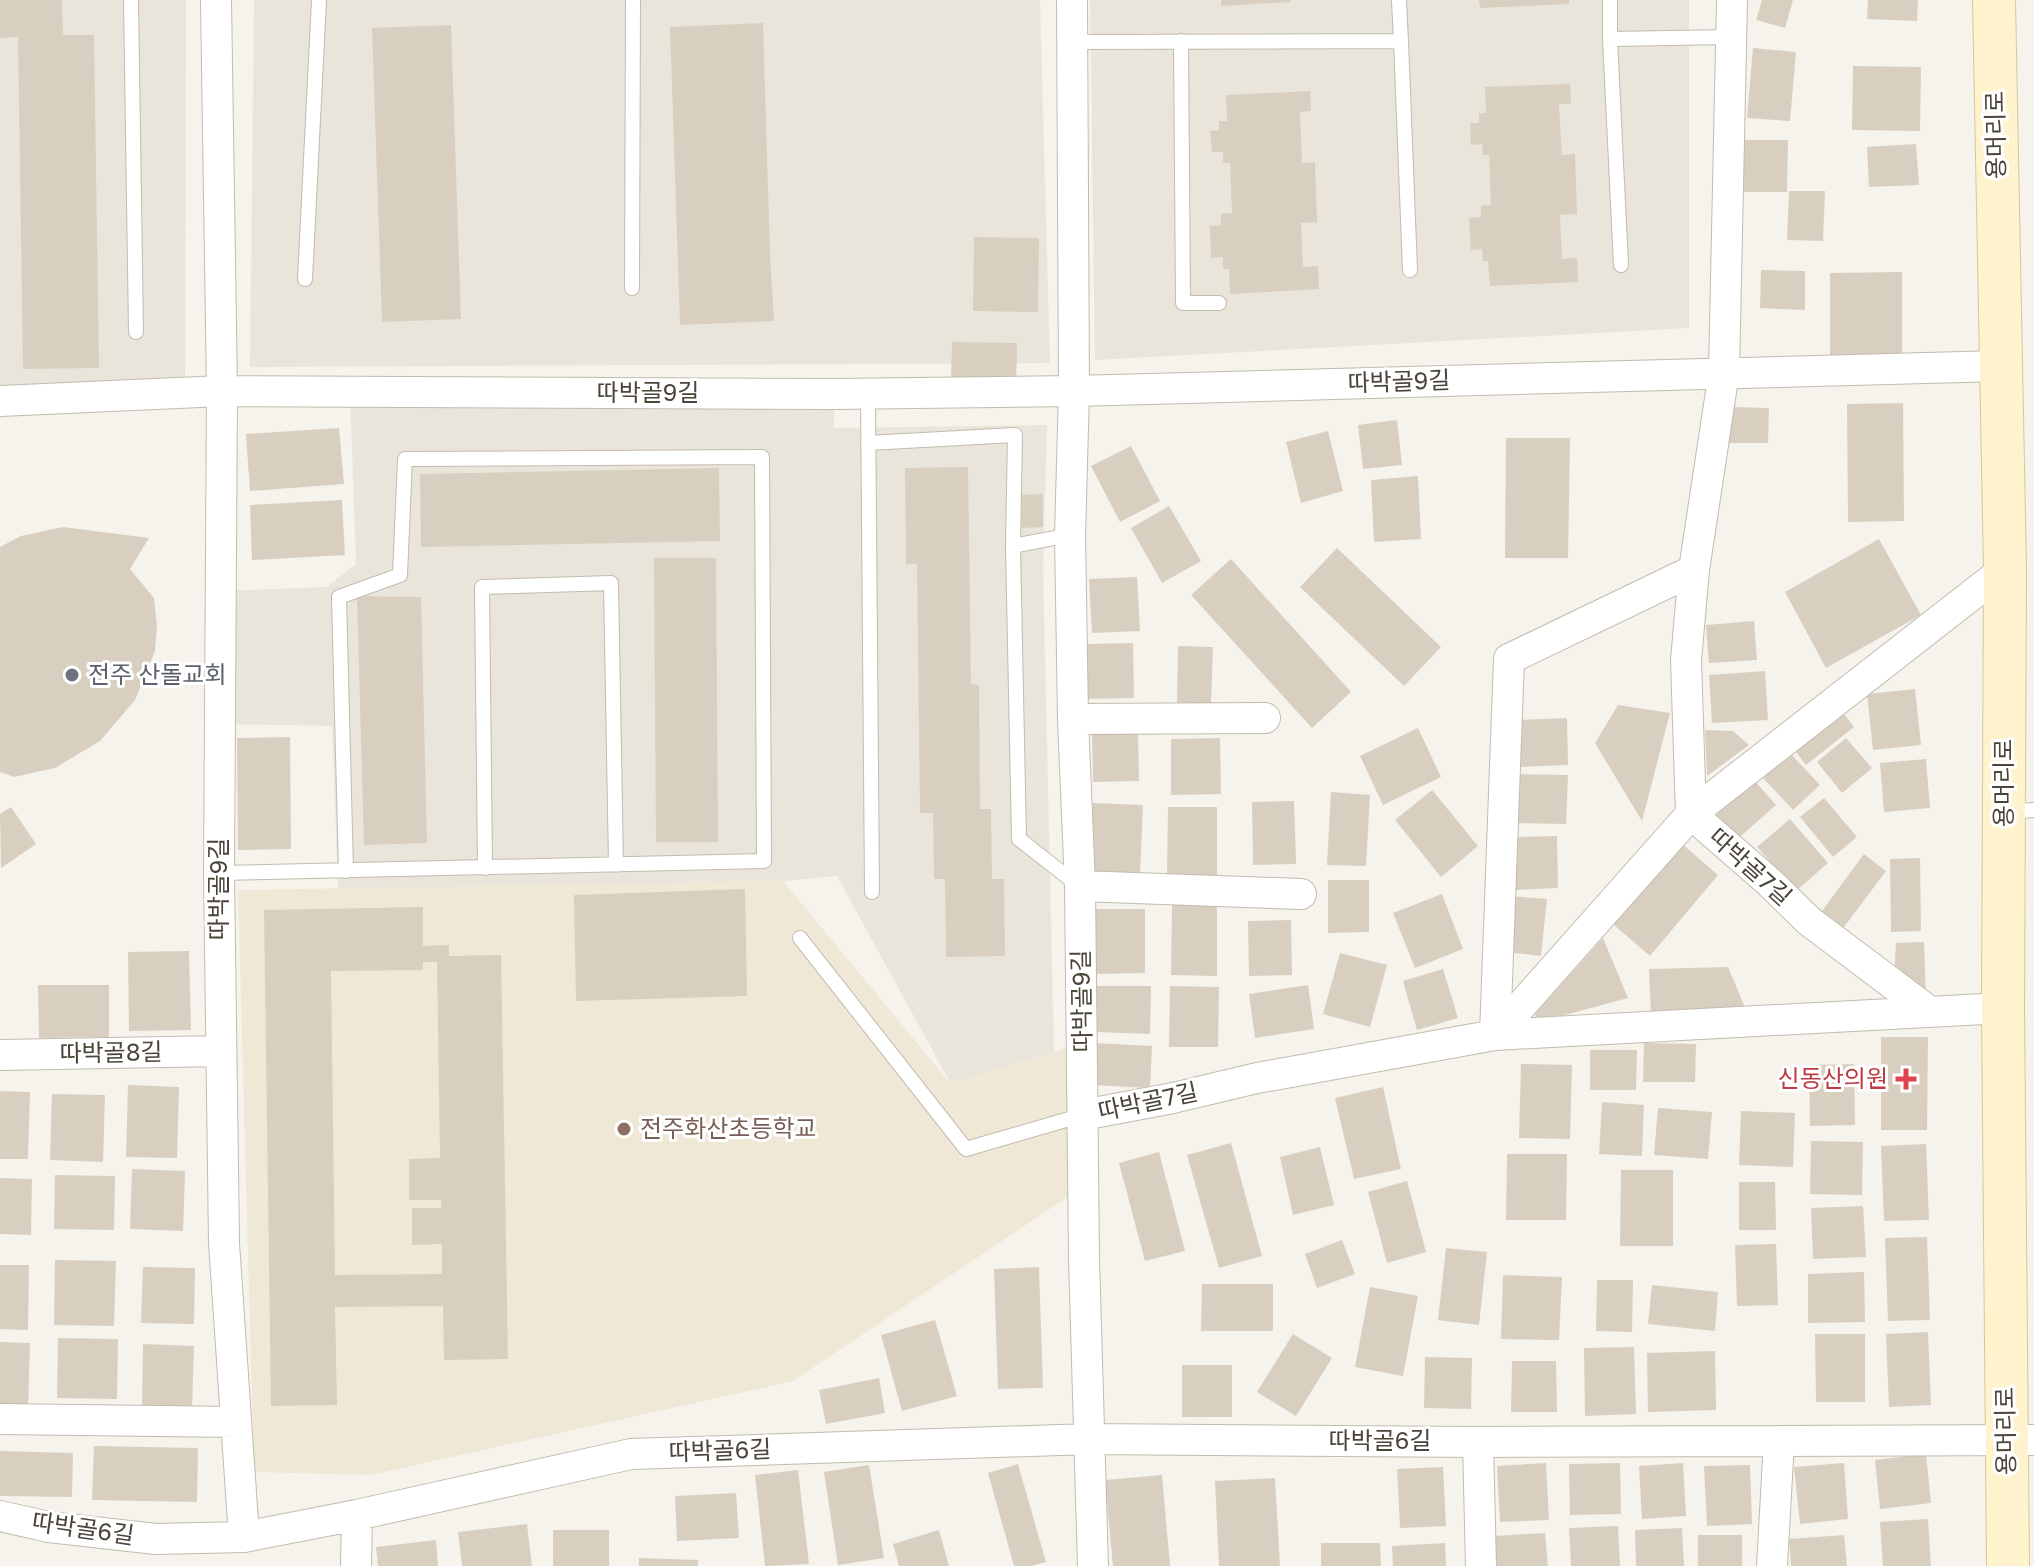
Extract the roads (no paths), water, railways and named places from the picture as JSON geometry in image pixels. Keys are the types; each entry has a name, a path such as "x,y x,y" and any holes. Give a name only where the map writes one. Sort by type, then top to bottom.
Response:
{"street":[{"name":"따박골9길","path":"216,0 222,391 219,873 224,1243 244,1537"},
{"path":"1072,0 1074,391"},
{"path":"1691,814 1686,660 1694,570 1724,372 1732,0"},
{"name":"용머리로","path":"1994,0 2005,569 2019,811 2003,1008 2020,1440 2008,1566"},
{"name":"따박골9길","path":"0,401 222,391 868,394 1074,391 2000,366"},
{"name":"따박골9길","path":"1074,391 1070,535 1083,1115"},
{"path":"1691,814 2005,569"},
{"path":"1495,1035 1509,659 1694,570"},
{"path":"1073,719 1265,718"},
{"name":"따박골7길","path":"1495,1035 1691,814 1809,921 1930,1012"},
{"path":"1080,886 1301,894"},
{"name":"따박골7길","path":"1083,1115 1257,1078 1495,1035 2003,1008"},
{"name":"따박골8길","path":"0,1055 221,1051"},
{"path":"1083,1115 1093,1566"},
{"path":"0,1419 236,1422"},
{"name":"따박골6길","path":"0,1516 49,1527 156,1539 244,1537 631,1454 1090,1439 1478,1442 2020,1440"},
{"path":"1772,1566 1779,1441"},
{"path":"1478,1442 1481,1566"},
{"path":"356,1566 357,1515"}],"lane":[{"path":"131,0 136,332"},
{"path":"305,279 319,0"},
{"path":"632,288 633,0"},
{"path":"1399,0 1410,270"},
{"path":"1610,0 1621,265"},
{"path":"1610,39 1731,37"},
{"path":"1181,41 1183,303 1219,303"},
{"path":"1072,42 1401,41"},
{"path":"868,394 872,892"},
{"path":"868,443 1015,435 1013,546 1019,839 1080,886"},
{"path":"219,873 346,871 485,868 764,861 762,457 405,459 400,575 339,597 346,871"},
{"path":"1013,546 1070,535"},
{"path":"485,868 482,587 611,583 616,865"},
{"path":"800,938 966,1149 1083,1115"}],"place":[{"name":"전주 산돌교회","path":"72,675"},
{"name":"신동산의원","path":"1906,1079"},
{"name":"전주화산초등학교","path":"624,1129"}]}
